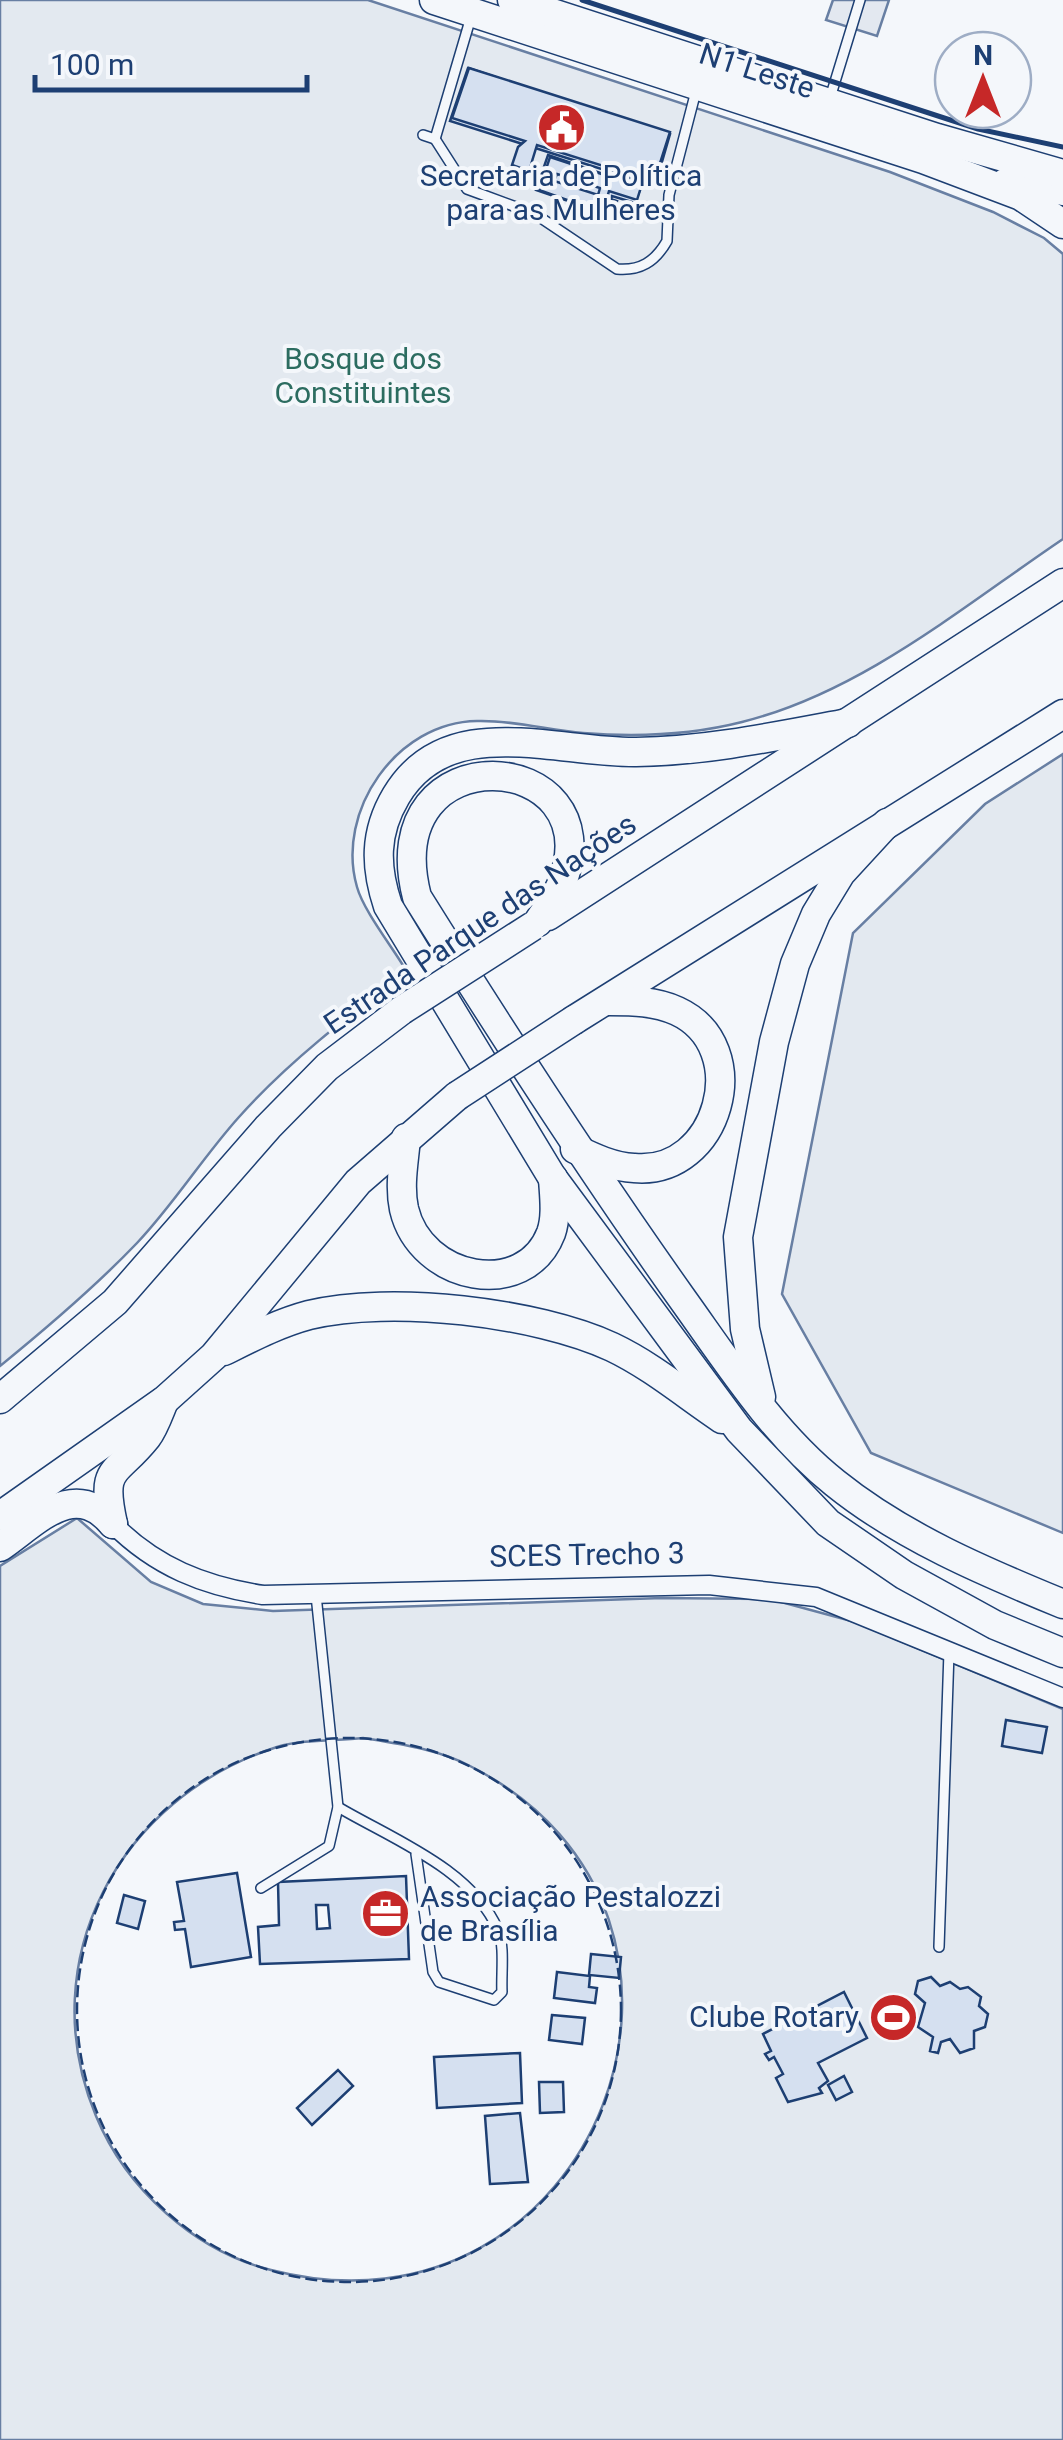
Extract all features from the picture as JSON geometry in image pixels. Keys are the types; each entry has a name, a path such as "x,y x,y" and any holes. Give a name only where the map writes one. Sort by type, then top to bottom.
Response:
{"highway":[{"name":"N1 Leste","path":"434,0 474,6 698,86 824,114"},
{"name":"N1 Leste","path":"512,0 930,149"},
{"path":"930,149 1063,174"},
{"path":"930,149 1021,196 1063,224"},
{"name":"Estrada Parque das Nações","path":"0,1399 115,1302 268,1127 327,1068 402,1010 1063,583"},
{"path":"0,1516 165,1400 214,1356 358,1182 457,1096 1063,714"},
{"path":"848,723 708,748 635,752 481,742 430,758 405,781 378,841 378,876 388,906 552,1177 739,1430 828,1523 889,1565 995,1625 1063,1654"},
{"path":"535,924 561,886 567,863 568,833 559,810 542,788 525,778 495,774 460,780 433,799 416,824 409,851 417,897 575,1149 764,1409 834,1482 906,1531 1063,1604"},
{"path":"764,1409 745,1329 738,1237 774,1042 796,964 816,914 841,873 887,823"},
{"path":"575,1149 602,1162 637,1169 662,1164 691,1149 710,1127 720,1099 721,1064 708,1036 681,1012 652,1002 609,1000"},
{"path":"406,1138 402,1184 405,1211 419,1242 437,1262 459,1272 508,1271 532,1258 550,1235 555,1212 552,1177"},
{"path":"214,1356 268,1328 330,1312 366,1308 504,1318 567,1331 611,1347 655,1371 739,1430"},
{"path":"113,1524 106,1482 115,1466 148,1437 165,1400"},
{"path":"0,1548 62,1505 76,1502 95,1505 113,1524"}],"main road":[{"name":"N1 Leste","path":"930,149 1063,191"}],"street":[{"name":"SCES Trecho 3","path":"113,1524 168,1568 215,1588 263,1595 709,1585 771,1588 852,1609 1063,1698"}],"lane":[{"path":"824,114 860,0"},
{"path":"435,139 474,6"},
{"path":"423,134 435,139 467,189 535,214 617,269 631,270 644,267 667,241 669,195 698,86"},
{"path":"261,1888 329,1846 338,1808 316,1595"},
{"path":"939,1947 949,1649"},
{"path":"338,1808 416,1854 470,1887 500,1932 502,1992 494,2000 439,1982 433,1972 416,1854"}],"green space":[{"name":"Bosque dos Constituintes","path":"0,0 368,0 890,172 993,212 1044,238 1063,254 1063,539 910,645 829,690 786,708 723,726 662,734 583,733 477,721 448,725 421,737 398,754 364,801 355,829 353,858 361,897 407,972 278,1077 226,1132 137,1243 0,1366"},
{"path":"1063,754 1063,1533 871,1453 782,1294 853,933 985,804"},
{"path":"77,1518 151,1582 203,1604 273,1611 662,1598 770,1599 855,1622 1063,1709 1063,2440 0,2440 0,1566","holes":["363,1738 431,1751 470,1766 559,1834 609,1919 622,2013 603,2105 554,2187 481,2248 385,2279 271,2270 216,2248 166,2213 125,2168 96,2116 79,2057 75,2000 83,1944 103,1892 134,1845 173,1804 221,1771 277,1747"]}],"shaded area":[{"path":"833,0 889,0 877,36 826,20"}],"building":[{"name":"Secretaria de Política para as Mulheres","path":"468,68 670,134 655,186 450,121"},
{"name":"Secretaria de Política para as Mulheres","path":"469,68 670,132 654,182 537,145 529,171 512,165 518,147 525,141 452,118"},
{"path":"548,155 641,187 635,203 612,196 606,214 536,190"},
{"path":"550,157 641,187 637,200 609,191 607,198 617,201 612,216 539,190","holes":["557,174 600,188 598,195 554,181"]},
{"path":"1006,1720 1047,1727 1042,1753 1002,1746"},
{"path":"237,1873 251,1957 191,1967 185,1929 175,1930 174,1922 184,1921 177,1882"},
{"name":"Associação Pestalozzi de Brasília","path":"406,1876 409,1959 260,1964 258,1927 279,1925 278,1882","holes":["316,1905 328,1905 330,1928 317,1929"]},
{"path":"124,1895 145,1901 138,1929 117,1923"},
{"path":"591,1954 621,1957 619,1978 589,1975"},
{"path":"557,1972 590,1976 589,1987 597,1988 595,2003 554,1998"},
{"path":"931,1977 940,1986 950,1982 960,1989 968,1987 981,1997 979,2006 988,2014 985,2027 974,2031 974,2048 960,2053 950,2039 941,2042 938,2053 930,2051 933,2037 918,2027 925,2003 915,1994 918,1981"},
{"path":"844,1992 867,2038 818,2063 828,2081 819,2088 822,2093 788,2102 776,2078 783,2074 774,2057 769,2060 765,2054 771,2051 763,2034"},
{"path":"552,2015 585,2018 582,2044 549,2040"},
{"path":"520,2053 522,2103 437,2108 434,2057"},
{"path":"338,2070 353,2086 312,2125 297,2108"},
{"path":"844,2076 852,2092 836,2100 828,2085"},
{"path":"539,2082 563,2082 564,2112 540,2113"},
{"path":"520,2113 528,2182 490,2184 485,2116"}],"fence":[{"path":"349,1738 402,1743 453,1758 500,1784 542,1817 575,1859 601,1906 616,1957 621,2010 616,2063 601,2114 575,2161 542,2203 500,2236 453,2262 402,2277 349,2282 296,2277 245,2262 198,2236 156,2203 123,2161 97,2114 82,2063 77,2010 82,1957 97,1906 123,1859 156,1817 198,1784 245,1758 296,1743 349,1738"}],"wall":[{"path":"582,0 978,129 1063,147"}],"place":[{"name":"Secretaria de Política para as Mulheres","path":"561,127"},
{"name":"Associação Pestalozzi de Brasília","path":"385,1914"},
{"name":"Clube Rotary","path":"894,2017"}]}
